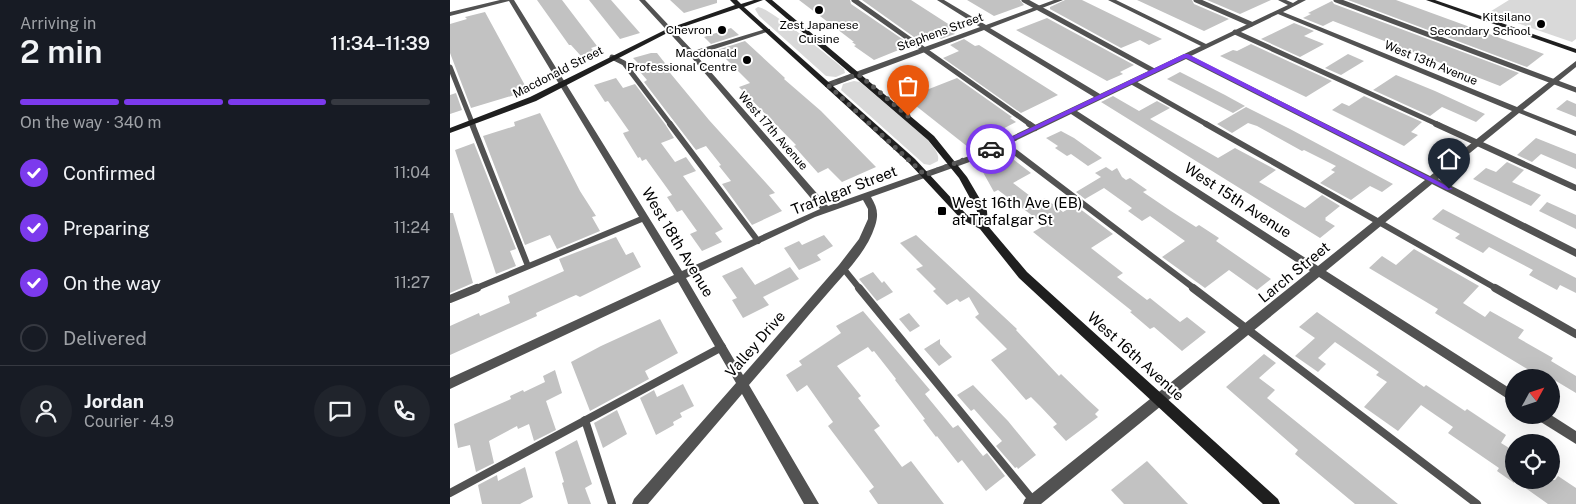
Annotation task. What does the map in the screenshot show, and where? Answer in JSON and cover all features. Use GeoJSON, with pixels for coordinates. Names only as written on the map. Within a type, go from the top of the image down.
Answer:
{"type":"FeatureCollection","features":[{"type":"Feature","properties":{"kind":"main road","name":"West 16th Avenue"},"geometry":{"type":"LineString","coordinates":[[733,0],[925,175],[964,217],[983,227],[1023,276],[1273,504]]}},
{"type":"Feature","properties":{"kind":"main road","name":"Macdonald Street"},"geometry":{"type":"LineString","coordinates":[[450,131],[533,99],[612,57],[669,30],[760,0]]}},
{"type":"Feature","properties":{"kind":"main road","name":"West 16th Avenue"},"geometry":{"type":"LineString","coordinates":[[768,0],[920,126],[954,164],[982,210],[983,227]]}},
{"type":"Feature","properties":{"kind":"main road"},"geometry":{"type":"LineString","coordinates":[[1429,0],[1576,51]]}},
{"type":"Feature","properties":{"kind":"street"},"geometry":{"type":"LineString","coordinates":[[450,14],[509,0]]}},
{"type":"Feature","properties":{"kind":"street","name":"West 18th Avenue"},"geometry":{"type":"LineString","coordinates":[[509,0],[680,277],[812,504]]}},
{"type":"Feature","properties":{"kind":"street","name":"West 17th Avenue"},"geometry":{"type":"LineString","coordinates":[[642,0],[692,54],[826,210]]}},
{"type":"Feature","properties":{"kind":"street"},"geometry":{"type":"LineString","coordinates":[[940,0],[1099,97]]}},
{"type":"Feature","properties":{"kind":"street","name":"Stephens Street"},"geometry":{"type":"LineString","coordinates":[[828,85],[1060,0]]}},
{"type":"Feature","properties":{"kind":"street"},"geometry":{"type":"LineString","coordinates":[[1111,0],[1206,46]]}},
{"type":"Feature","properties":{"kind":"street"},"geometry":{"type":"LineString","coordinates":[[1281,0],[1293,5]]}},
{"type":"Feature","properties":{"kind":"street","name":"Trafalgar Street"},"geometry":{"type":"LineString","coordinates":[[450,384],[826,210],[925,175],[1003,143],[1303,0]]}},
{"type":"Feature","properties":{"kind":"street","name":"West 13th Avenue"},"geometry":{"type":"LineString","coordinates":[[1278,12],[1576,134]]}},
{"type":"Feature","properties":{"kind":"street"},"geometry":{"type":"LineString","coordinates":[[692,54],[768,30]]}},
{"type":"Feature","properties":{"kind":"street"},"geometry":{"type":"LineString","coordinates":[[1186,56],[1576,253]]}},
{"type":"Feature","properties":{"kind":"street","name":"Larch Street"},"geometry":{"type":"LineString","coordinates":[[1034,503],[1476,142],[1576,63]]}},
{"type":"Feature","properties":{"kind":"street","name":"West 15th Avenue"},"geometry":{"type":"LineString","coordinates":[[1071,110],[1505,392]]}},
{"type":"Feature","properties":{"kind":"street","name":"Valley Drive"},"geometry":{"type":"LineString","coordinates":[[639,504],[742,382],[843,268],[861,244],[871,225],[873,210],[866,197]]}},
{"type":"Feature","properties":{"kind":"street"},"geometry":{"type":"LineString","coordinates":[[1554,424],[1576,438]]}},
{"type":"Feature","properties":{"kind":"lane"},"geometry":{"type":"LineString","coordinates":[[854,0],[1035,128]]}},
{"type":"Feature","properties":{"kind":"lane"},"geometry":{"type":"LineString","coordinates":[[1024,0],[1154,71]]}},
{"type":"Feature","properties":{"kind":"lane"},"geometry":{"type":"LineString","coordinates":[[1196,0],[1251,24]]}},
{"type":"Feature","properties":{"kind":"lane"},"geometry":{"type":"LineString","coordinates":[[1336,0],[1576,90]]}},
{"type":"Feature","properties":{"kind":"lane"},"geometry":{"type":"LineString","coordinates":[[1235,32],[1576,188]]}},
{"type":"Feature","properties":{"kind":"lane"},"geometry":{"type":"LineString","coordinates":[[612,57],[624,63],[758,241]]}},
{"type":"Feature","properties":{"kind":"lane"},"geometry":{"type":"LineString","coordinates":[[450,67],[528,266]]}},
{"type":"Feature","properties":{"kind":"lane"},"geometry":{"type":"LineString","coordinates":[[1132,82],[1576,334]]}},
{"type":"Feature","properties":{"kind":"lane"},"geometry":{"type":"LineString","coordinates":[[1003,143],[1477,504]]}},
{"type":"Feature","properties":{"kind":"lane"},"geometry":{"type":"LineString","coordinates":[[450,299],[644,218]]}},
{"type":"Feature","properties":{"kind":"lane"},"geometry":{"type":"LineString","coordinates":[[843,268],[1034,503]]}},
{"type":"Feature","properties":{"kind":"lane"},"geometry":{"type":"LineString","coordinates":[[450,493],[722,347]]}},
{"type":"Feature","properties":{"kind":"lane"},"geometry":{"type":"LineString","coordinates":[[585,420],[612,504]]}},
{"type":"Feature","properties":{"kind":"path"},"geometry":{"type":"LineString","coordinates":[[936,213],[942,210]]}},
{"type":"Feature","properties":{"kind":"shaded area","name":"Kitsilano Secondary School"},"geometry":{"type":"Polygon","coordinates":[[[1509,0],[1576,0],[1576,39],[1572,42],[1488,13],[1509,0]]]}},
{"type":"Feature","properties":{"kind":"shaded area"},"geometry":{"type":"Polygon","coordinates":[[[758,7],[801,34],[844,69],[845,73],[836,77],[826,76],[759,16],[755,9],[758,7]]]}},
{"type":"Feature","properties":{"kind":"shaded area"},"geometry":{"type":"Polygon","coordinates":[[[854,81],[860,82],[927,139],[937,152],[938,161],[930,165],[924,164],[841,90],[843,84],[854,81]]]}},
{"type":"Feature","properties":{"kind":"building"},"geometry":{"type":"Polygon","coordinates":[[[537,0],[562,0],[597,46],[591,48],[595,52],[581,56],[569,45],[537,0]]]}},
{"type":"Feature","properties":{"kind":"building"},"geometry":{"type":"Polygon","coordinates":[[[589,0],[611,0],[640,33],[620,39],[589,0]]]}},
{"type":"Feature","properties":{"kind":"building"},"geometry":{"type":"Polygon","coordinates":[[[670,0],[717,0],[717,3],[684,13],[670,0]]]}},
{"type":"Feature","properties":{"kind":"building"},"geometry":{"type":"Polygon","coordinates":[[[799,0],[850,0],[851,4],[911,45],[874,60],[854,46],[856,45],[852,42],[854,42],[799,0]]]}},
{"type":"Feature","properties":{"kind":"building"},"geometry":{"type":"Polygon","coordinates":[[[862,0],[911,0],[956,29],[951,31],[955,34],[941,39],[937,36],[921,42],[862,0]]]}},
{"type":"Feature","properties":{"kind":"building"},"geometry":{"type":"Polygon","coordinates":[[[967,0],[1020,0],[1024,5],[994,16],[967,0]]]}},
{"type":"Feature","properties":{"kind":"building"},"geometry":{"type":"Polygon","coordinates":[[[1065,0],[1082,0],[1162,39],[1149,45],[1140,40],[1121,48],[1050,9],[1050,7],[1065,0]]]}},
{"type":"Feature","properties":{"kind":"building"},"geometry":{"type":"Polygon","coordinates":[[[1137,0],[1192,0],[1194,4],[1229,19],[1204,31],[1137,0]]]}},
{"type":"Feature","properties":{"kind":"building"},"geometry":{"type":"Polygon","coordinates":[[[1207,0],[1271,0],[1240,14],[1207,0]]]}},
{"type":"Feature","properties":{"kind":"building"},"geometry":{"type":"Polygon","coordinates":[[[1348,0],[1396,0],[1544,54],[1527,67],[1348,0]]]}},
{"type":"Feature","properties":{"kind":"building"},"geometry":{"type":"Polygon","coordinates":[[[1332,1],[1334,4],[1519,73],[1500,86],[1333,21],[1323,26],[1303,18],[1311,14],[1308,13],[1332,1]]]}},
{"type":"Feature","properties":{"kind":"building"},"geometry":{"type":"Polygon","coordinates":[[[485,12],[528,91],[471,108],[450,53],[450,24],[467,19],[465,17],[485,12]]]}},
{"type":"Feature","properties":{"kind":"building"},"geometry":{"type":"Polygon","coordinates":[[[1047,18],[1134,65],[1120,72],[1123,74],[1107,81],[1016,30],[1047,18]]]}},
{"type":"Feature","properties":{"kind":"building"},"geometry":{"type":"Polygon","coordinates":[[[1294,23],[1314,31],[1304,36],[1324,44],[1300,57],[1261,39],[1294,23]]]}},
{"type":"Feature","properties":{"kind":"building"},"geometry":{"type":"Polygon","coordinates":[[[731,28],[739,35],[711,44],[704,37],[731,28]]]}},
{"type":"Feature","properties":{"kind":"building"},"geometry":{"type":"Polygon","coordinates":[[[964,39],[975,46],[979,45],[1058,95],[1021,113],[943,58],[959,51],[950,45],[964,39]]]}},
{"type":"Feature","properties":{"kind":"building"},"geometry":{"type":"Polygon","coordinates":[[[745,41],[784,79],[821,111],[876,167],[842,182],[828,168],[818,173],[794,146],[796,145],[739,87],[750,83],[717,50],[745,41]]]}},
{"type":"Feature","properties":{"kind":"building"},"geometry":{"type":"Polygon","coordinates":[[[1251,44],[1332,81],[1306,97],[1220,56],[1251,44]]]}},
{"type":"Feature","properties":{"kind":"building"},"geometry":{"type":"Polygon","coordinates":[[[657,53],[668,67],[666,68],[709,120],[775,193],[769,195],[782,211],[752,225],[722,184],[731,181],[719,166],[721,165],[706,146],[696,150],[644,82],[647,80],[635,66],[639,64],[633,58],[657,53]]]}},
{"type":"Feature","properties":{"kind":"building"},"geometry":{"type":"Polygon","coordinates":[[[1348,54],[1364,61],[1341,75],[1325,68],[1348,54]]]}},
{"type":"Feature","properties":{"kind":"building"},"geometry":{"type":"Polygon","coordinates":[[[1180,72],[1245,106],[1233,113],[1167,79],[1180,72]]]}},
{"type":"Feature","properties":{"kind":"building"},"geometry":{"type":"Polygon","coordinates":[[[1396,75],[1485,114],[1476,122],[1442,107],[1430,116],[1373,90],[1396,75]]]}},
{"type":"Feature","properties":{"kind":"building"},"geometry":{"type":"Polygon","coordinates":[[[616,78],[623,88],[635,84],[674,138],[661,143],[675,162],[686,157],[696,171],[683,176],[723,229],[715,233],[722,242],[702,251],[690,234],[697,231],[682,210],[677,212],[667,197],[672,195],[646,159],[642,161],[640,157],[638,158],[623,133],[629,131],[608,101],[605,102],[594,85],[616,78]]]}},
{"type":"Feature","properties":{"kind":"building"},"geometry":{"type":"Polygon","coordinates":[[[957,78],[1012,117],[1010,118],[1016,122],[968,147],[906,98],[957,78]]]}},
{"type":"Feature","properties":{"kind":"building"},"geometry":{"type":"Polygon","coordinates":[[[456,93],[462,110],[450,114],[450,95],[456,93]]]}},
{"type":"Feature","properties":{"kind":"building"},"geometry":{"type":"Polygon","coordinates":[[[1113,96],[1139,111],[1157,101],[1170,108],[1150,119],[1218,158],[1235,148],[1276,170],[1259,182],[1305,208],[1322,195],[1340,206],[1325,218],[1325,220],[1335,226],[1320,238],[1101,102],[1113,96]]]}},
{"type":"Feature","properties":{"kind":"building"},"geometry":{"type":"Polygon","coordinates":[[[1364,96],[1422,122],[1411,132],[1418,135],[1404,146],[1332,110],[1342,103],[1349,106],[1364,96]]]}},
{"type":"Feature","properties":{"kind":"building"},"geometry":{"type":"Polygon","coordinates":[[[1567,100],[1576,104],[1576,117],[1556,109],[1567,100]]]}},
{"type":"Feature","properties":{"kind":"building"},"geometry":{"type":"Polygon","coordinates":[[[1246,107],[1393,184],[1382,192],[1370,186],[1351,200],[1320,183],[1335,172],[1331,170],[1336,166],[1304,150],[1302,151],[1257,126],[1248,123],[1232,133],[1217,124],[1246,107]]]}},
{"type":"Feature","properties":{"kind":"building"},"geometry":{"type":"Polygon","coordinates":[[[540,113],[580,191],[596,216],[592,217],[600,231],[557,249],[550,235],[525,245],[483,136],[515,126],[514,122],[540,113]]]}},
{"type":"Feature","properties":{"kind":"building"},"geometry":{"type":"Polygon","coordinates":[[[1061,131],[1102,158],[1088,166],[1071,154],[1067,156],[1055,148],[1058,146],[1046,138],[1061,131]]]}},
{"type":"Feature","properties":{"kind":"building"},"geometry":{"type":"Polygon","coordinates":[[[1536,138],[1576,154],[1576,169],[1541,154],[1532,162],[1517,155],[1536,138]]]}},
{"type":"Feature","properties":{"kind":"building"},"geometry":{"type":"Polygon","coordinates":[[[474,143],[516,249],[510,251],[516,266],[496,274],[455,150],[474,143]]]}},
{"type":"Feature","properties":{"kind":"building"},"geometry":{"type":"Polygon","coordinates":[[[1005,153],[1031,173],[1013,183],[1038,202],[1045,198],[1063,212],[1075,205],[1113,234],[1091,248],[1123,273],[1117,277],[1147,300],[1150,298],[1180,322],[1187,317],[1206,332],[1182,351],[1154,327],[1150,329],[1130,312],[1132,311],[1033,232],[1045,225],[998,190],[994,192],[979,165],[1005,153]]]}},
{"type":"Feature","properties":{"kind":"building"},"geometry":{"type":"Polygon","coordinates":[[[1507,162],[1524,170],[1512,182],[1541,195],[1531,206],[1473,179],[1486,168],[1496,172],[1507,162]]]}},
{"type":"Feature","properties":{"kind":"building"},"geometry":{"type":"Polygon","coordinates":[[[1106,167],[1112,171],[1117,168],[1126,180],[1130,178],[1147,190],[1143,192],[1171,211],[1196,227],[1199,225],[1219,238],[1216,241],[1271,279],[1257,290],[1229,270],[1205,288],[1162,257],[1185,241],[1150,216],[1142,221],[1128,211],[1132,208],[1104,188],[1085,199],[1076,192],[1101,177],[1095,173],[1106,167]]]}},
{"type":"Feature","properties":{"kind":"building"},"geometry":{"type":"Polygon","coordinates":[[[1547,202],[1576,215],[1576,229],[1539,211],[1547,202]]]}},
{"type":"Feature","properties":{"kind":"building"},"geometry":{"type":"Polygon","coordinates":[[[1443,209],[1576,278],[1576,293],[1560,285],[1557,290],[1529,275],[1533,270],[1489,247],[1483,253],[1455,238],[1460,234],[1432,219],[1443,209]]]}},
{"type":"Feature","properties":{"kind":"building"},"geometry":{"type":"Polygon","coordinates":[[[450,213],[453,213],[473,283],[450,293],[450,213]]]}},
{"type":"Feature","properties":{"kind":"building"},"geometry":{"type":"Polygon","coordinates":[[[824,235],[833,246],[817,255],[821,260],[799,270],[784,248],[799,241],[802,245],[824,235]]]}},
{"type":"Feature","properties":{"kind":"building"},"geometry":{"type":"Polygon","coordinates":[[[916,235],[1017,329],[1059,376],[1061,374],[1099,410],[1095,414],[1098,417],[1066,441],[1053,427],[1057,424],[1031,397],[1026,400],[991,360],[1007,349],[975,317],[979,314],[969,297],[960,302],[957,299],[947,305],[933,291],[936,289],[916,269],[923,266],[900,243],[916,235]]]}},
{"type":"Feature","properties":{"kind":"building"},"geometry":{"type":"Polygon","coordinates":[[[616,237],[626,255],[633,252],[641,267],[580,297],[576,295],[536,313],[537,316],[450,355],[450,326],[479,313],[480,316],[510,303],[508,296],[564,271],[559,259],[616,237]]]}},
{"type":"Feature","properties":{"kind":"building"},"geometry":{"type":"Polygon","coordinates":[[[1414,249],[1479,286],[1463,303],[1485,317],[1490,311],[1524,330],[1518,338],[1553,358],[1551,361],[1576,376],[1576,393],[1560,384],[1560,369],[1527,369],[1435,313],[1438,309],[1369,268],[1382,256],[1396,265],[1414,249]]]}},
{"type":"Feature","properties":{"kind":"building"},"geometry":{"type":"Polygon","coordinates":[[[742,267],[755,285],[790,267],[799,279],[763,297],[769,305],[743,318],[732,300],[737,298],[722,276],[742,267]]]}},
{"type":"Feature","properties":{"kind":"building"},"geometry":{"type":"Polygon","coordinates":[[[873,272],[893,292],[877,301],[859,279],[873,272]]]}},
{"type":"Feature","properties":{"kind":"building"},"geometry":{"type":"Polygon","coordinates":[[[863,311],[930,390],[925,394],[953,428],[958,425],[983,456],[987,453],[1005,476],[986,491],[962,460],[958,463],[936,437],[896,379],[874,351],[872,352],[868,347],[837,366],[861,396],[858,398],[880,426],[874,430],[902,467],[911,461],[944,504],[878,504],[869,491],[874,487],[828,426],[833,422],[807,385],[797,392],[786,375],[802,365],[799,361],[841,333],[836,326],[863,311]]]}},
{"type":"Feature","properties":{"kind":"building"},"geometry":{"type":"Polygon","coordinates":[[[1317,312],[1424,387],[1426,385],[1505,434],[1501,443],[1505,445],[1505,477],[1497,471],[1499,468],[1448,433],[1453,427],[1421,405],[1398,431],[1364,407],[1387,382],[1376,375],[1379,372],[1335,342],[1318,358],[1326,364],[1318,372],[1295,356],[1315,338],[1299,327],[1317,312]]]}},
{"type":"Feature","properties":{"kind":"building"},"geometry":{"type":"Polygon","coordinates":[[[909,313],[920,326],[910,332],[899,319],[909,313]]]}},
{"type":"Feature","properties":{"kind":"building"},"geometry":{"type":"Polygon","coordinates":[[[660,319],[678,353],[645,371],[649,379],[590,411],[571,362],[660,319]]]}},
{"type":"Feature","properties":{"kind":"building"},"geometry":{"type":"Polygon","coordinates":[[[940,339],[940,344],[952,357],[939,366],[924,349],[940,339]]]}},
{"type":"Feature","properties":{"kind":"building"},"geometry":{"type":"Polygon","coordinates":[[[1264,354],[1276,363],[1259,378],[1275,390],[1267,398],[1398,504],[1355,504],[1295,454],[1298,450],[1226,387],[1264,354]]]}},
{"type":"Feature","properties":{"kind":"building"},"geometry":{"type":"Polygon","coordinates":[[[555,370],[562,393],[546,401],[556,430],[534,441],[529,424],[518,429],[517,426],[489,441],[494,463],[476,472],[470,445],[458,448],[454,424],[511,399],[510,396],[523,390],[524,392],[545,382],[543,376],[555,370]]]}},
{"type":"Feature","properties":{"kind":"building"},"geometry":{"type":"Polygon","coordinates":[[[683,384],[694,406],[680,413],[682,417],[673,422],[674,425],[656,435],[640,398],[654,390],[657,397],[683,384]]]}},
{"type":"Feature","properties":{"kind":"building"},"geometry":{"type":"Polygon","coordinates":[[[973,385],[1008,421],[1036,455],[1018,469],[996,446],[1002,441],[974,409],[971,411],[957,395],[973,385]]]}},
{"type":"Feature","properties":{"kind":"building"},"geometry":{"type":"Polygon","coordinates":[[[617,410],[627,434],[603,448],[594,423],[617,410]]]}},
{"type":"Feature","properties":{"kind":"building"},"geometry":{"type":"Polygon","coordinates":[[[577,440],[592,484],[585,488],[591,504],[568,504],[555,452],[577,440]]]}},
{"type":"Feature","properties":{"kind":"building"},"geometry":{"type":"Polygon","coordinates":[[[1147,461],[1188,504],[1124,504],[1111,490],[1147,461]]]}},
{"type":"Feature","properties":{"kind":"building"},"geometry":{"type":"Polygon","coordinates":[[[525,467],[533,497],[520,504],[482,504],[478,485],[497,475],[498,481],[525,467]]]}},
{"type":"Feature","properties":{"kind":"building"},"geometry":{"type":"Polygon","coordinates":[[[1560,477],[1576,488],[1576,504],[1548,504],[1527,489],[1560,489],[1560,477]]]}},
{"type":"Feature","properties":{"kind":"way so far"},"geometry":{"type":"LineString","coordinates":[[908,116],[858,74],[828,85],[925,175],[975,157],[991,149]]}},
{"type":"Feature","properties":{"kind":"place","name":"Zest Japanese Cuisine"},"geometry":{"type":"Point","coordinates":[819,10]}},
{"type":"Feature","properties":{"kind":"place","name":"Kitsilano Secondary School"},"geometry":{"type":"Point","coordinates":[1541,24]}},
{"type":"Feature","properties":{"kind":"place","name":"Chevron"},"geometry":{"type":"Point","coordinates":[722,30]}},
{"type":"Feature","properties":{"kind":"place","name":"Macdonald Professional Centre"},"geometry":{"type":"Point","coordinates":[747,60]}},
{"type":"Feature","properties":{"kind":"place","name":"West 16th Ave (EB) at Trafalgar St"},"geometry":{"type":"Point","coordinates":[942,211]}},
{"type":"Feature","properties":{"kind":"route"},"geometry":{"type":"LineString","coordinates":[[991,149],[1186,56],[1449,189]]}}]}
